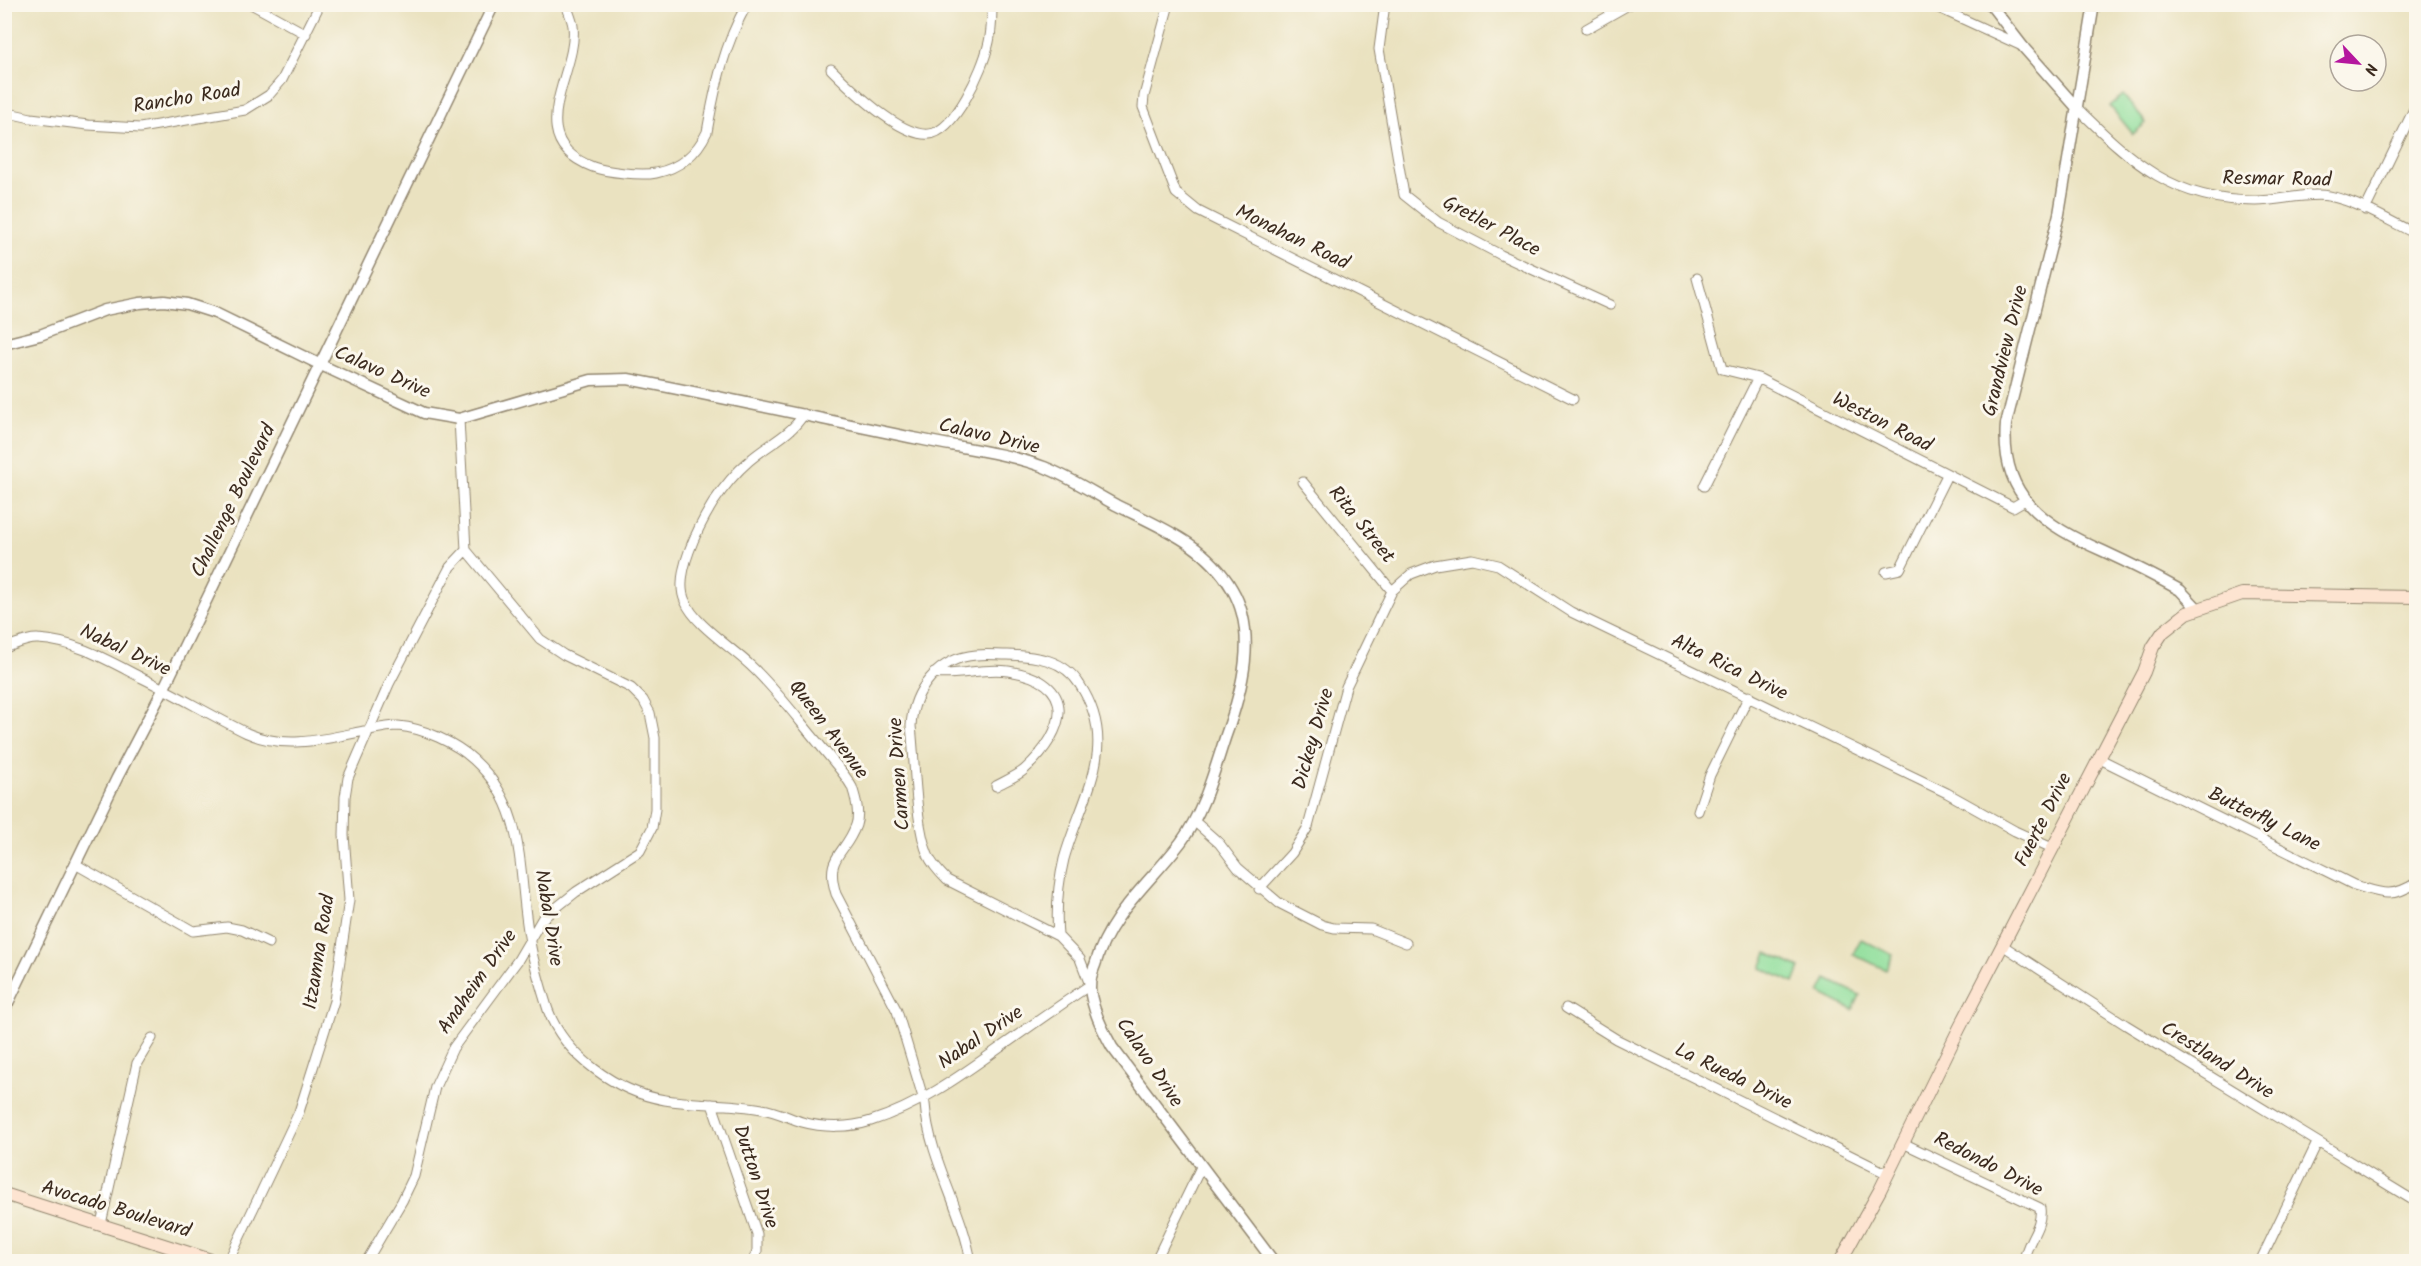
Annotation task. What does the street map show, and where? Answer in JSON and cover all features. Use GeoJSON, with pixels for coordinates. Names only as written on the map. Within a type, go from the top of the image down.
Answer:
{"type":"FeatureCollection","features":[{"type":"Feature","properties":{"kind":"main road","name":"Fuerte Drive"},"geometry":{"type":"LineString","coordinates":[[1840,1262],[1888,1174],[2002,945],[2144,672],[2153,647],[2163,632],[2197,608],[2242,594],[2416,597]]}},
{"type":"Feature","properties":{"kind":"main road","name":"Avocado Boulevard"},"geometry":{"type":"LineString","coordinates":[[4,1194],[217,1262]]}},
{"type":"Feature","properties":{"kind":"street"},"geometry":{"type":"LineString","coordinates":[[251,4],[306,34]]}},
{"type":"Feature","properties":{"kind":"street","name":"Rancho Road"},"geometry":{"type":"LineString","coordinates":[[4,112],[88,125],[140,128],[235,113],[254,106],[276,88],[320,4]]}},
{"type":"Feature","properties":{"kind":"street","name":"Challenge Boulevard"},"geometry":{"type":"LineString","coordinates":[[4,1011],[77,865],[117,778],[164,688],[494,4]]}},
{"type":"Feature","properties":{"kind":"street"},"geometry":{"type":"LineString","coordinates":[[566,4],[573,27],[558,94],[555,122],[558,135],[573,155],[595,168],[651,174],[667,170],[682,162],[703,141],[708,132],[719,69],[747,4]]}},
{"type":"Feature","properties":{"kind":"street"},"geometry":{"type":"LineString","coordinates":[[831,69],[860,98],[894,121],[918,134],[930,135],[940,131],[952,118],[978,74],[989,43],[992,4]]}},
{"type":"Feature","properties":{"kind":"street","name":"Monahan Road"},"geometry":{"type":"LineString","coordinates":[[1169,4],[1144,96],[1143,108],[1176,193],[1198,211],[1572,399]]}},
{"type":"Feature","properties":{"kind":"street","name":"Gretler Place"},"geometry":{"type":"LineString","coordinates":[[1385,4],[1379,49],[1404,195],[1438,222],[1501,255],[1610,305]]}},
{"type":"Feature","properties":{"kind":"street"},"geometry":{"type":"LineString","coordinates":[[1586,29],[1630,4]]}},
{"type":"Feature","properties":{"kind":"street"},"geometry":{"type":"LineString","coordinates":[[1930,4],[2024,48]]}},
{"type":"Feature","properties":{"kind":"street","name":"Resmar Road"},"geometry":{"type":"LineString","coordinates":[[1990,4],[2024,48],[2077,108],[2118,148],[2160,179],[2191,193],[2239,201],[2271,201],[2327,196],[2349,202],[2416,234]]}},
{"type":"Feature","properties":{"kind":"street","name":"Grandview Drive"},"geometry":{"type":"LineString","coordinates":[[2094,4],[2059,214],[2006,424],[2007,459],[2013,480],[2025,500],[2050,524],[2173,586],[2197,608]]}},
{"type":"Feature","properties":{"kind":"street"},"geometry":{"type":"LineString","coordinates":[[2365,210],[2416,105]]}},
{"type":"Feature","properties":{"kind":"street","name":"Weston Road"},"geometry":{"type":"LineString","coordinates":[[1697,278],[1722,369],[1758,378],[2013,507],[2025,500]]}},
{"type":"Feature","properties":{"kind":"street","name":"Calavo Drive"},"geometry":{"type":"LineString","coordinates":[[4,344],[40,334],[105,310],[164,301],[187,304],[215,313],[424,413],[459,419],[591,380],[628,379],[924,440],[996,452],[1043,467],[1188,542],[1221,572],[1233,591],[1245,632],[1245,653],[1240,686],[1231,722],[1194,821],[1180,843],[1140,887],[1110,928],[1100,950],[1090,985],[1102,1029],[1112,1047],[1274,1262]]}},
{"type":"Feature","properties":{"kind":"street"},"geometry":{"type":"LineString","coordinates":[[1704,486],[1758,378]]}},
{"type":"Feature","properties":{"kind":"street","name":"Queen Avenue"},"geometry":{"type":"LineString","coordinates":[[804,414],[795,427],[749,461],[721,491],[711,506],[686,562],[683,578],[684,600],[697,620],[724,641],[768,682],[849,780],[857,810],[856,825],[833,863],[831,878],[836,894],[897,1011],[923,1098],[938,1163],[968,1242],[971,1262]]}},
{"type":"Feature","properties":{"kind":"street"},"geometry":{"type":"LineString","coordinates":[[459,419],[466,550]]}},
{"type":"Feature","properties":{"kind":"street"},"geometry":{"type":"LineString","coordinates":[[1886,572],[1900,569],[1947,475]]}},
{"type":"Feature","properties":{"kind":"street","name":"Rita Street"},"geometry":{"type":"LineString","coordinates":[[1303,482],[1392,591]]}},
{"type":"Feature","properties":{"kind":"street","name":"Itzamna Road"},"geometry":{"type":"LineString","coordinates":[[228,1262],[299,1112],[334,1001],[349,900],[344,835],[348,778],[389,684],[450,567],[466,550]]}},
{"type":"Feature","properties":{"kind":"street","name":"Anaheim Drive"},"geometry":{"type":"LineString","coordinates":[[366,1262],[414,1176],[435,1087],[453,1048],[530,943],[537,926],[560,904],[634,857],[646,844],[652,828],[655,809],[653,725],[647,708],[631,688],[564,656],[540,639],[466,550]]}},
{"type":"Feature","properties":{"kind":"street","name":"Alta Rica Drive"},"geometry":{"type":"LineString","coordinates":[[1392,591],[1411,574],[1458,560],[1489,562],[1505,568],[1571,612],[1947,793],[2015,831],[2052,848]]}},
{"type":"Feature","properties":{"kind":"street","name":"Dickey Drive"},"geometry":{"type":"LineString","coordinates":[[1259,888],[1292,853],[1308,827],[1346,687],[1392,591]]}},
{"type":"Feature","properties":{"kind":"street","name":"Nabal Drive"},"geometry":{"type":"LineString","coordinates":[[4,648],[31,639],[67,643],[118,664],[250,734],[275,741],[312,742],[395,726],[413,729],[439,739],[471,757],[494,783],[518,836],[530,943],[554,1024],[569,1048],[609,1078],[662,1099],[767,1110],[824,1126],[863,1124],[893,1113],[962,1075],[1090,985]]}},
{"type":"Feature","properties":{"kind":"street","name":"Carmen Drive"},"geometry":{"type":"LineString","coordinates":[[1058,936],[1056,914],[1060,877],[1065,856],[1094,778],[1099,751],[1098,721],[1082,687],[1076,679],[1057,664],[1035,656],[974,655],[951,662],[934,673],[926,682],[917,697],[912,713],[911,726],[921,836],[928,855],[947,880],[1058,936],[1080,959],[1090,985]]}},
{"type":"Feature","properties":{"kind":"street"},"geometry":{"type":"LineString","coordinates":[[934,673],[1006,670],[1040,680],[1054,694],[1059,713],[1054,733],[1023,770],[996,786]]}},
{"type":"Feature","properties":{"kind":"street"},"geometry":{"type":"LineString","coordinates":[[1698,811],[1710,775],[1749,696]]}},
{"type":"Feature","properties":{"kind":"street","name":"Butterfly Lane"},"geometry":{"type":"LineString","coordinates":[[2098,758],[2354,885],[2385,894],[2400,893],[2416,883]]}},
{"type":"Feature","properties":{"kind":"street"},"geometry":{"type":"LineString","coordinates":[[1194,821],[1219,843],[1238,868],[1259,888],[1280,903],[1322,925],[1334,928],[1371,929],[1406,943]]}},
{"type":"Feature","properties":{"kind":"street"},"geometry":{"type":"LineString","coordinates":[[77,865],[193,931],[227,927],[242,930],[269,943]]}},
{"type":"Feature","properties":{"kind":"street","name":"Crestland Drive"},"geometry":{"type":"LineString","coordinates":[[2002,945],[2126,1025],[2416,1202]]}},
{"type":"Feature","properties":{"kind":"street","name":"La Rueda Drive"},"geometry":{"type":"LineString","coordinates":[[1566,1008],[1616,1040],[1888,1174]]}},
{"type":"Feature","properties":{"kind":"street"},"geometry":{"type":"LineString","coordinates":[[101,1224],[137,1063],[152,1038]]}},
{"type":"Feature","properties":{"kind":"street","name":"Dutton Drive"},"geometry":{"type":"LineString","coordinates":[[712,1104],[757,1234],[757,1251],[753,1262]]}},
{"type":"Feature","properties":{"kind":"street","name":"Redondo Drive"},"geometry":{"type":"LineString","coordinates":[[1903,1143],[2040,1208],[2042,1217],[2024,1254],[2024,1262]]}},
{"type":"Feature","properties":{"kind":"street"},"geometry":{"type":"LineString","coordinates":[[2260,1262],[2317,1143]]}},
{"type":"Feature","properties":{"kind":"street"},"geometry":{"type":"LineString","coordinates":[[1155,1262],[1201,1167]]}},
{"type":"Feature","properties":{"kind":"green space"},"geometry":{"type":"Polygon","coordinates":[[[2123,95],[2146,123],[2133,134],[2110,106],[2123,95]]]}},
{"type":"Feature","properties":{"kind":"green space"},"geometry":{"type":"Polygon","coordinates":[[[1861,939],[1893,955],[1886,970],[1853,954],[1861,939]]]}},
{"type":"Feature","properties":{"kind":"green space"},"geometry":{"type":"Polygon","coordinates":[[[1767,953],[1800,968],[1794,983],[1761,968],[1767,953]]]}},
{"type":"Feature","properties":{"kind":"green space"},"geometry":{"type":"Polygon","coordinates":[[[1827,979],[1860,995],[1853,1010],[1820,993],[1827,979]]]}}]}
